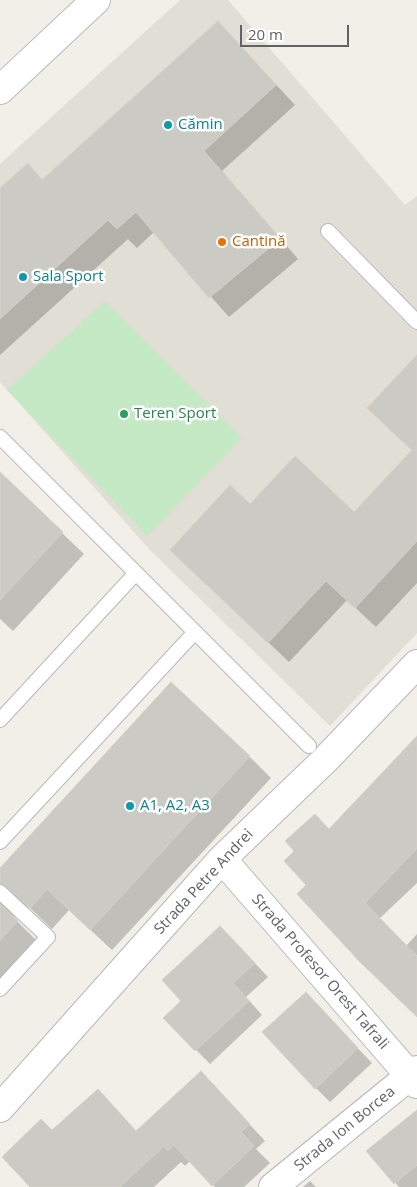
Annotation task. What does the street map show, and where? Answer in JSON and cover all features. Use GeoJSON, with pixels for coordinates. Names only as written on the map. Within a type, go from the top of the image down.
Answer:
{"type":"FeatureCollection","features":[{"type":"Feature","properties":{"kind":"street"},"geometry":{"type":"LineString","coordinates":[[0,90],[96,0]]}},
{"type":"Feature","properties":{"kind":"street","name":"Strada Petre Andrei"},"geometry":{"type":"LineString","coordinates":[[0,1108],[222,859],[325,760],[417,664]]}},
{"type":"Feature","properties":{"kind":"street","name":"Strada Profesor Orest Tafrali"},"geometry":{"type":"LineString","coordinates":[[222,859],[415,1077]]}},
{"type":"Feature","properties":{"kind":"street","name":"Strada Ion Borcea"},"geometry":{"type":"LineString","coordinates":[[273,1187],[415,1077]]}},
{"type":"Feature","properties":{"kind":"lane"},"geometry":{"type":"LineString","coordinates":[[328,231],[417,322]]}},
{"type":"Feature","properties":{"kind":"lane"},"geometry":{"type":"LineString","coordinates":[[0,437],[309,746]]}},
{"type":"Feature","properties":{"kind":"lane"},"geometry":{"type":"LineString","coordinates":[[0,720],[136,573]]}},
{"type":"Feature","properties":{"kind":"lane"},"geometry":{"type":"LineString","coordinates":[[0,842],[195,632]]}},
{"type":"Feature","properties":{"kind":"lane"},"geometry":{"type":"LineString","coordinates":[[0,892],[48,937],[0,990]]}},
{"type":"Feature","properties":{"kind":"shaded area"},"geometry":{"type":"Polygon","coordinates":[[[180,0],[228,0],[405,205],[417,196],[417,633],[330,726],[150,550],[0,382],[0,164],[180,0]]]}},
{"type":"Feature","properties":{"kind":"green space","name":"Teren Sport"},"geometry":{"type":"Polygon","coordinates":[[[105,301],[242,438],[147,536],[7,390],[105,301]]]}},
{"type":"Feature","properties":{"kind":"building"},"geometry":{"type":"Polygon","coordinates":[[[218,21],[276,85],[204,151],[280,239],[209,298],[136,212],[117,229],[108,220],[0,319],[0,188],[28,163],[42,180],[218,21]]]}},
{"type":"Feature","properties":{"kind":"building"},"geometry":{"type":"Polygon","coordinates":[[[417,355],[417,541],[355,608],[326,581],[268,643],[170,550],[230,485],[250,504],[295,456],[354,512],[412,450],[367,408],[417,355]]]}},
{"type":"Feature","properties":{"kind":"building"},"geometry":{"type":"Polygon","coordinates":[[[0,472],[63,532],[0,600],[0,472]]]}},
{"type":"Feature","properties":{"kind":"building","name":"A1, A2, A3"},"geometry":{"type":"Polygon","coordinates":[[[171,682],[250,756],[90,930],[47,889],[30,908],[6,886],[0,883],[0,868],[171,682]]]}},
{"type":"Feature","properties":{"kind":"building"},"geometry":{"type":"Polygon","coordinates":[[[417,736],[417,848],[365,903],[417,956],[417,1017],[359,961],[297,894],[306,885],[284,861],[294,851],[285,841],[315,814],[329,829],[417,736]]]}},
{"type":"Feature","properties":{"kind":"building"},"geometry":{"type":"Polygon","coordinates":[[[0,904],[18,921],[0,940],[0,904]]]}},
{"type":"Feature","properties":{"kind":"building"},"geometry":{"type":"Polygon","coordinates":[[[220,926],[255,963],[233,983],[249,1001],[195,1051],[163,1018],[181,1001],[162,980],[220,926]]]}},
{"type":"Feature","properties":{"kind":"building"},"geometry":{"type":"Polygon","coordinates":[[[306,992],[358,1048],[315,1089],[262,1032],[306,992]]]}},
{"type":"Feature","properties":{"kind":"building"},"geometry":{"type":"Polygon","coordinates":[[[201,1071],[250,1124],[241,1132],[254,1146],[212,1186],[174,1145],[168,1151],[164,1146],[120,1187],[30,1187],[2,1157],[41,1119],[52,1130],[98,1089],[136,1131],[201,1071]]]}},
{"type":"Feature","properties":{"kind":"building"},"geometry":{"type":"Polygon","coordinates":[[[417,1110],[417,1165],[394,1184],[366,1151],[417,1110]]]}},
{"type":"Feature","properties":{"kind":"place","name":"Cămin"},"geometry":{"type":"Point","coordinates":[168,125]}},
{"type":"Feature","properties":{"kind":"place","name":"Cantină"},"geometry":{"type":"Point","coordinates":[222,242]}},
{"type":"Feature","properties":{"kind":"place","name":"Sala Sport"},"geometry":{"type":"Point","coordinates":[23,277]}},
{"type":"Feature","properties":{"kind":"place","name":"Teren Sport"},"geometry":{"type":"Point","coordinates":[124,414]}},
{"type":"Feature","properties":{"kind":"place","name":"A1, A2, A3"},"geometry":{"type":"Point","coordinates":[130,806]}}]}
